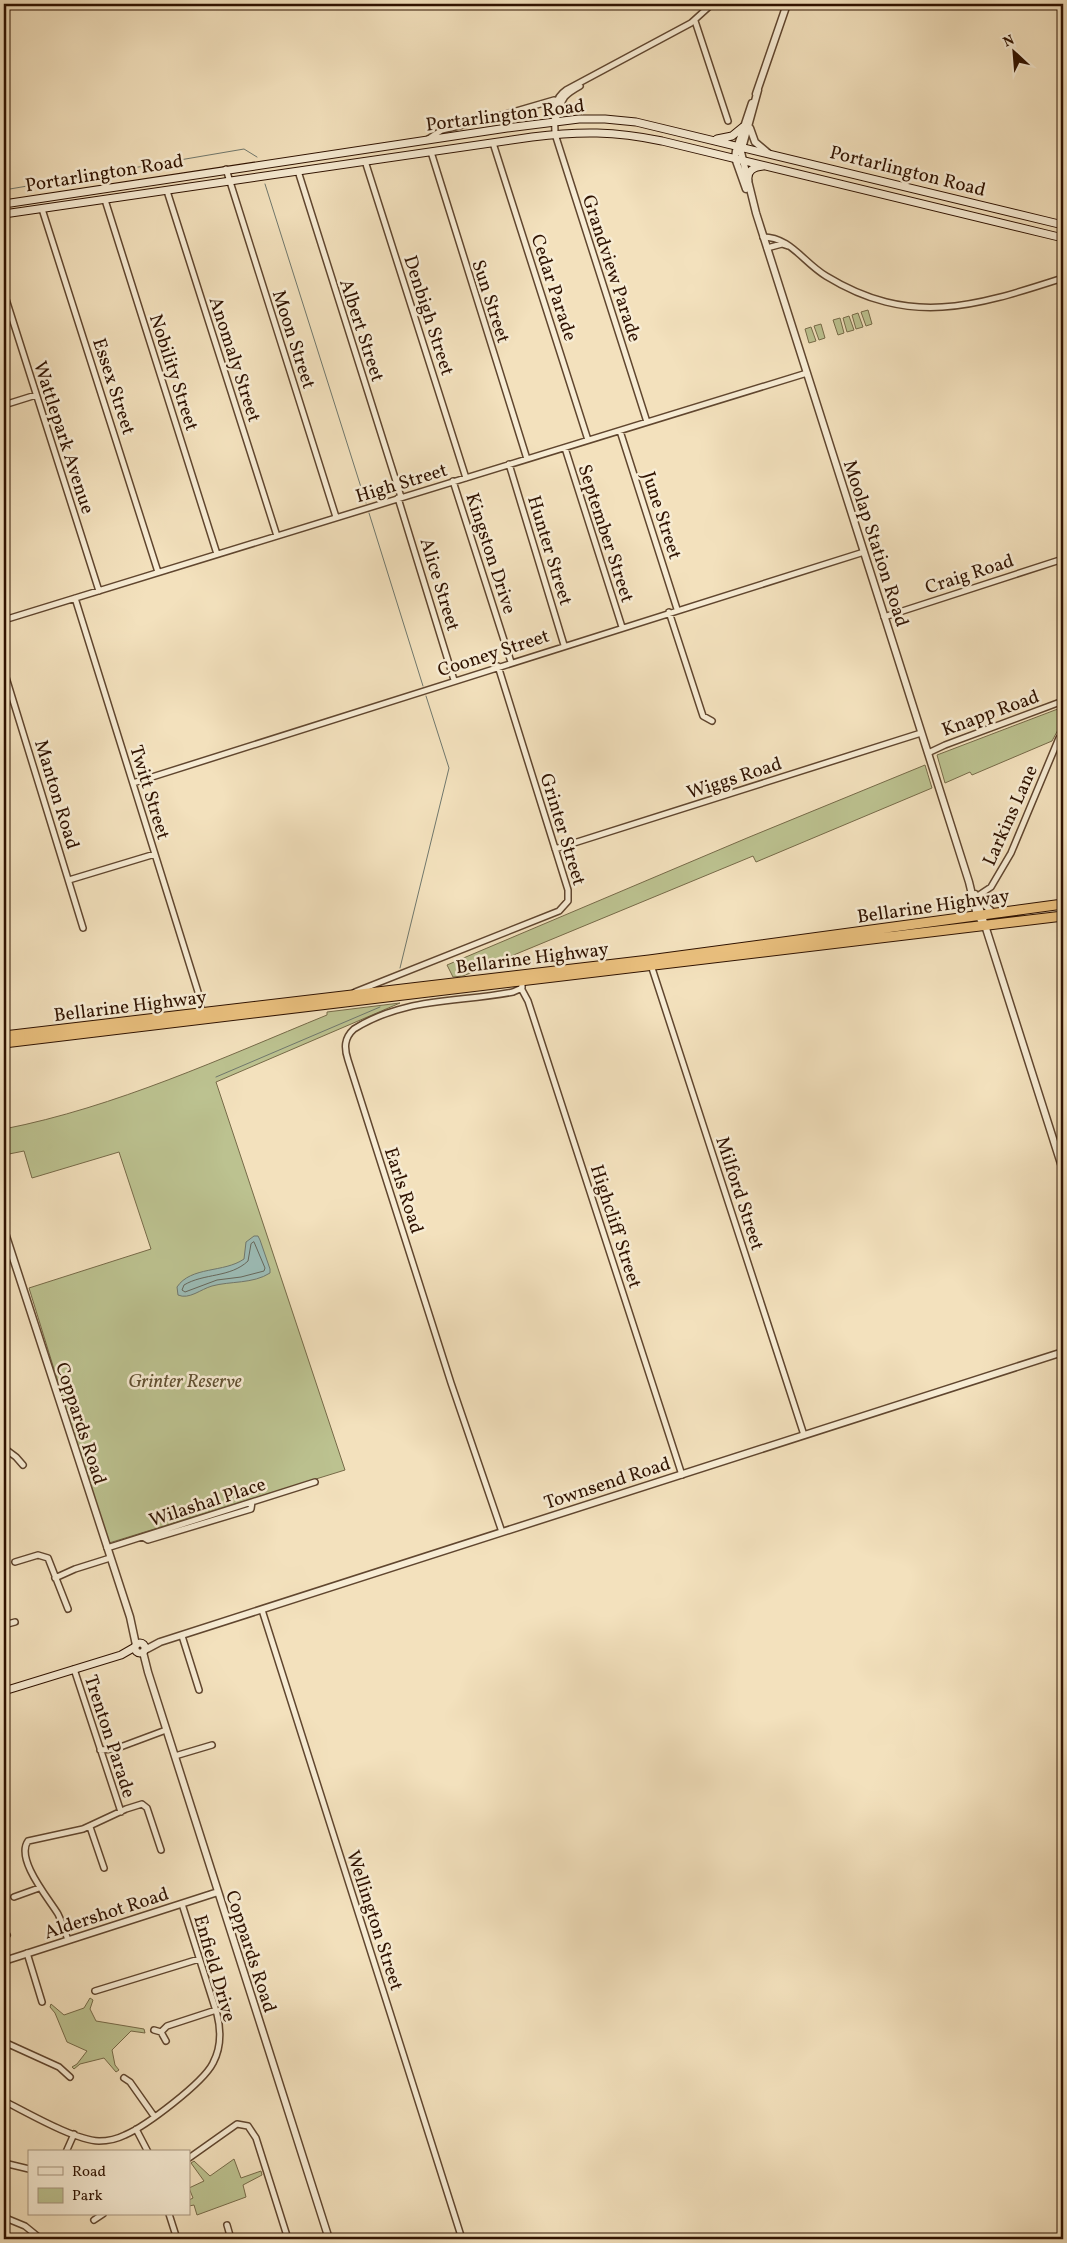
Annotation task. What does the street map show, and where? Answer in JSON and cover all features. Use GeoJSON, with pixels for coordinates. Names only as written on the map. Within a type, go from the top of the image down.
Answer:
{"type":"FeatureCollection","features":[{"type":"Feature","properties":{"kind":"highway","name":"Bellarine Highway"},"geometry":{"type":"LineString","coordinates":[[4,1036],[205,1014],[368,1000],[522,981],[1063,904]]}},
{"type":"Feature","properties":{"kind":"highway","name":"Bellarine Highway"},"geometry":{"type":"LineString","coordinates":[[650,963],[1063,916]]}},
{"type":"Feature","properties":{"kind":"highway","name":"Bellarine Highway"},"geometry":{"type":"LineString","coordinates":[[4,1043],[380,991],[522,981]]}},
{"type":"Feature","properties":{"kind":"highway"},"geometry":{"type":"LineString","coordinates":[[368,1000],[380,991]]}},
{"type":"Feature","properties":{"kind":"main road","name":"Portarlington Road"},"geometry":{"type":"LineString","coordinates":[[4,204],[555,121],[588,119],[620,121],[709,139],[1063,225]]}},
{"type":"Feature","properties":{"kind":"main road"},"geometry":{"type":"LineString","coordinates":[[709,139],[725,138],[746,126]]}},
{"type":"Feature","properties":{"kind":"main road","name":"Portarlington Road"},"geometry":{"type":"LineString","coordinates":[[4,214],[555,134],[599,132],[634,135],[1063,238]]}},
{"type":"Feature","properties":{"kind":"main road"},"geometry":{"type":"LineString","coordinates":[[748,180],[748,174],[752,170],[766,166]]}},
{"type":"Feature","properties":{"kind":"main road","name":"Townsend Road"},"geometry":{"type":"LineString","coordinates":[[4,1691],[140,1649]]}},
{"type":"Feature","properties":{"kind":"street"},"geometry":{"type":"LineString","coordinates":[[428,140],[442,130],[559,100],[604,71],[696,21],[712,4]]}},
{"type":"Feature","properties":{"kind":"street"},"geometry":{"type":"LineString","coordinates":[[738,159],[746,126],[787,4]]}},
{"type":"Feature","properties":{"kind":"street"},"geometry":{"type":"LineString","coordinates":[[696,21],[728,121]]}},
{"type":"Feature","properties":{"kind":"street","name":"Grandview Parade"},"geometry":{"type":"LineString","coordinates":[[559,100],[555,121],[555,134],[647,422]]}},
{"type":"Feature","properties":{"kind":"street"},"geometry":{"type":"LineString","coordinates":[[746,126],[755,142],[768,153]]}},
{"type":"Feature","properties":{"kind":"street","name":"Cedar Parade"},"geometry":{"type":"LineString","coordinates":[[493,143],[588,440]]}},
{"type":"Feature","properties":{"kind":"street","name":"Sun Street"},"geometry":{"type":"LineString","coordinates":[[430,152],[527,459]]}},
{"type":"Feature","properties":{"kind":"street","name":"Moolap Station Road"},"geometry":{"type":"LineString","coordinates":[[738,159],[748,180],[756,213]]}},
{"type":"Feature","properties":{"kind":"street","name":"Moolap Station Road"},"geometry":{"type":"LineString","coordinates":[[738,159],[1063,1170]]}},
{"type":"Feature","properties":{"kind":"street","name":"Denbigh Street"},"geometry":{"type":"LineString","coordinates":[[365,161],[466,478]]}},
{"type":"Feature","properties":{"kind":"street","name":"Moon Street"},"geometry":{"type":"LineString","coordinates":[[226,170],[336,518]]}},
{"type":"Feature","properties":{"kind":"street","name":"Albert Street"},"geometry":{"type":"LineString","coordinates":[[298,171],[400,498]]}},
{"type":"Feature","properties":{"kind":"street","name":"Anomaly Street"},"geometry":{"type":"LineString","coordinates":[[166,191],[276,536]]}},
{"type":"Feature","properties":{"kind":"street","name":"Nobility Street"},"geometry":{"type":"LineString","coordinates":[[105,200],[217,554]]}},
{"type":"Feature","properties":{"kind":"street","name":"Essex Street"},"geometry":{"type":"LineString","coordinates":[[42,209],[158,572]]}},
{"type":"Feature","properties":{"kind":"street"},"geometry":{"type":"LineString","coordinates":[[764,237],[782,239],[819,271],[849,288],[879,300],[908,306],[949,308],[975,304],[1063,278]]}},
{"type":"Feature","properties":{"kind":"street"},"geometry":{"type":"LineString","coordinates":[[767,248],[782,244],[791,247]]}},
{"type":"Feature","properties":{"kind":"street","name":"Wattlepark Avenue"},"geometry":{"type":"LineString","coordinates":[[4,293],[99,591]]}},
{"type":"Feature","properties":{"kind":"street","name":"High Street"},"geometry":{"type":"LineString","coordinates":[[4,620],[807,373]]}},
{"type":"Feature","properties":{"kind":"street"},"geometry":{"type":"LineString","coordinates":[[4,405],[36,395]]}},
{"type":"Feature","properties":{"kind":"street","name":"June Street"},"geometry":{"type":"LineString","coordinates":[[620,431],[678,609]]}},
{"type":"Feature","properties":{"kind":"street","name":"September Street"},"geometry":{"type":"LineString","coordinates":[[565,448],[622,627]]}},
{"type":"Feature","properties":{"kind":"street","name":"Hunter Street"},"geometry":{"type":"LineString","coordinates":[[509,464],[564,645]]}},
{"type":"Feature","properties":{"kind":"street","name":"Kingston Drive"},"geometry":{"type":"LineString","coordinates":[[454,481],[511,662]]}},
{"type":"Feature","properties":{"kind":"street","name":"Alice Street"},"geometry":{"type":"LineString","coordinates":[[400,498],[454,680]]}},
{"type":"Feature","properties":{"kind":"street","name":"Cooney Street"},"geometry":{"type":"LineString","coordinates":[[133,783],[564,645],[864,552]]}},
{"type":"Feature","properties":{"kind":"street","name":"Craig Road"},"geometry":{"type":"LineString","coordinates":[[884,617],[1063,559]]}},
{"type":"Feature","properties":{"kind":"street","name":"Twitt Street"},"geometry":{"type":"LineString","coordinates":[[75,598],[205,1014]]}},
{"type":"Feature","properties":{"kind":"street"},"geometry":{"type":"LineString","coordinates":[[669,612],[703,716],[712,721]]}},
{"type":"Feature","properties":{"kind":"street","name":"Grinter Street"},"geometry":{"type":"LineString","coordinates":[[347,995],[564,908],[568,901],[569,894],[556,849],[498,666]]}},
{"type":"Feature","properties":{"kind":"street","name":"Manton Road"},"geometry":{"type":"LineString","coordinates":[[4,671],[83,928]]}},
{"type":"Feature","properties":{"kind":"street","name":"Knapp Road"},"geometry":{"type":"LineString","coordinates":[[928,753],[945,744],[1063,701]]}},
{"type":"Feature","properties":{"kind":"street","name":"Wiggs Road"},"geometry":{"type":"LineString","coordinates":[[556,849],[922,733]]}},
{"type":"Feature","properties":{"kind":"street","name":"Larkins Lane"},"geometry":{"type":"LineString","coordinates":[[975,897],[992,887],[1011,853],[1059,738]]}},
{"type":"Feature","properties":{"kind":"street"},"geometry":{"type":"LineString","coordinates":[[69,880],[155,854]]}},
{"type":"Feature","properties":{"kind":"street"},"geometry":{"type":"LineString","coordinates":[[955,919],[969,911],[975,897],[994,914]]}},
{"type":"Feature","properties":{"kind":"street","name":"Milford Street"},"geometry":{"type":"LineString","coordinates":[[650,963],[804,1435]]}},
{"type":"Feature","properties":{"kind":"street","name":"Grinter Street"},"geometry":{"type":"LineString","coordinates":[[380,991],[392,978]]}},
{"type":"Feature","properties":{"kind":"street","name":"Highcliff Street"},"geometry":{"type":"LineString","coordinates":[[522,981],[682,1475]]}},
{"type":"Feature","properties":{"kind":"street","name":"Earls Road"},"geometry":{"type":"LineString","coordinates":[[502,1532],[445,1364],[348,1060],[345,1045],[349,1033],[354,1029],[405,1008],[425,1002],[508,993],[522,981]]}},
{"type":"Feature","properties":{"kind":"street","name":"Coppards Road"},"geometry":{"type":"LineString","coordinates":[[4,1230],[148,1672],[329,2239]]}},
{"type":"Feature","properties":{"kind":"street","name":"Townsend Road"},"geometry":{"type":"LineString","coordinates":[[140,1649],[1063,1352]]}},
{"type":"Feature","properties":{"kind":"street"},"geometry":{"type":"LineString","coordinates":[[4,1448],[23,1465]]}},
{"type":"Feature","properties":{"kind":"street","name":"Wilashal Place"},"geometry":{"type":"LineString","coordinates":[[107,1548],[315,1482]]}},
{"type":"Feature","properties":{"kind":"street"},"geometry":{"type":"LineString","coordinates":[[15,1562],[38,1555],[45,1556],[50,1561],[68,1609]]}},
{"type":"Feature","properties":{"kind":"street"},"geometry":{"type":"LineString","coordinates":[[55,1578],[75,1569],[110,1558]]}},
{"type":"Feature","properties":{"kind":"street","name":"Wellington Street"},"geometry":{"type":"LineString","coordinates":[[262,1610],[462,2239]]}},
{"type":"Feature","properties":{"kind":"street"},"geometry":{"type":"LineString","coordinates":[[4,1625],[15,1622]]}},
{"type":"Feature","properties":{"kind":"street"},"geometry":{"type":"LineString","coordinates":[[182,1636],[199,1690]]}},
{"type":"Feature","properties":{"kind":"street","name":"Trenton Parade"},"geometry":{"type":"LineString","coordinates":[[74,1669],[120,1812]]}},
{"type":"Feature","properties":{"kind":"street"},"geometry":{"type":"LineString","coordinates":[[100,1750],[115,1749],[166,1730]]}},
{"type":"Feature","properties":{"kind":"street"},"geometry":{"type":"LineString","coordinates":[[174,1756],[212,1745]]}},
{"type":"Feature","properties":{"kind":"street"},"geometry":{"type":"LineString","coordinates":[[68,1940],[58,1915],[40,1888],[26,1856],[25,1847],[28,1841],[90,1827],[140,1804],[145,1805],[161,1850]]}},
{"type":"Feature","properties":{"kind":"street"},"geometry":{"type":"LineString","coordinates":[[90,1827],[104,1868]]}},
{"type":"Feature","properties":{"kind":"street"},"geometry":{"type":"LineString","coordinates":[[14,1897],[40,1888]]}},
{"type":"Feature","properties":{"kind":"street","name":"Aldershot Road"},"geometry":{"type":"LineString","coordinates":[[4,1961],[218,1892]]}},
{"type":"Feature","properties":{"kind":"street","name":"Enfield Drive"},"geometry":{"type":"LineString","coordinates":[[4,2101],[85,2139],[101,2141],[122,2137],[136,2129],[199,2083],[213,2064],[219,2048],[220,2031],[216,2010],[182,1904]]}},
{"type":"Feature","properties":{"kind":"street"},"geometry":{"type":"LineString","coordinates":[[27,1953],[42,2002]]}},
{"type":"Feature","properties":{"kind":"street"},"geometry":{"type":"LineString","coordinates":[[95,1991],[199,1959]]}},
{"type":"Feature","properties":{"kind":"street"},"geometry":{"type":"LineString","coordinates":[[161,2032],[167,2026],[216,2010]]}},
{"type":"Feature","properties":{"kind":"street"},"geometry":{"type":"LineString","coordinates":[[154,2030],[161,2032],[166,2041]]}},
{"type":"Feature","properties":{"kind":"street"},"geometry":{"type":"LineString","coordinates":[[4,2042],[59,2067],[70,2077]]}},
{"type":"Feature","properties":{"kind":"street"},"geometry":{"type":"LineString","coordinates":[[124,2078],[130,2082],[154,2116]]}},
{"type":"Feature","properties":{"kind":"street"},"geometry":{"type":"LineString","coordinates":[[190,2157],[232,2127],[241,2124],[248,2126],[256,2138],[288,2239]]}},
{"type":"Feature","properties":{"kind":"street"},"geometry":{"type":"LineString","coordinates":[[136,2129],[147,2150]]}},
{"type":"Feature","properties":{"kind":"street"},"geometry":{"type":"LineString","coordinates":[[67,2150],[74,2134]]}},
{"type":"Feature","properties":{"kind":"street"},"geometry":{"type":"LineString","coordinates":[[4,2163],[28,2169]]}},
{"type":"Feature","properties":{"kind":"street"},"geometry":{"type":"LineString","coordinates":[[94,2220],[100,2216]]}},
{"type":"Feature","properties":{"kind":"street"},"geometry":{"type":"LineString","coordinates":[[170,2216],[177,2239]]}},
{"type":"Feature","properties":{"kind":"street"},"geometry":{"type":"LineString","coordinates":[[8,2219],[25,2226],[41,2239]]}},
{"type":"Feature","properties":{"kind":"street"},"geometry":{"type":"LineString","coordinates":[[227,2225],[231,2239]]}},
{"type":"Feature","properties":{"kind":"green space"},"geometry":{"type":"Polygon","coordinates":[[[868,310],[872,324],[866,326],[861,312],[868,310]]]}},
{"type":"Feature","properties":{"kind":"green space"},"geometry":{"type":"Polygon","coordinates":[[[858,313],[863,327],[856,329],[852,315],[858,313]]]}},
{"type":"Feature","properties":{"kind":"green space"},"geometry":{"type":"Polygon","coordinates":[[[849,316],[854,330],[847,332],[843,318],[849,316]]]}},
{"type":"Feature","properties":{"kind":"green space"},"geometry":{"type":"Polygon","coordinates":[[[840,318],[844,333],[838,335],[833,320],[840,318]]]}},
{"type":"Feature","properties":{"kind":"green space"},"geometry":{"type":"Polygon","coordinates":[[[821,324],[825,338],[819,340],[814,326],[821,324]]]}},
{"type":"Feature","properties":{"kind":"green space"},"geometry":{"type":"Polygon","coordinates":[[[811,327],[816,341],[809,343],[805,329],[811,327]]]}},
{"type":"Feature","properties":{"kind":"green space"},"geometry":{"type":"Polygon","coordinates":[[[1063,707],[1063,726],[1059,728],[1052,741],[972,775],[970,772],[945,783],[937,755],[1063,707]]]}},
{"type":"Feature","properties":{"kind":"green space"},"geometry":{"type":"Polygon","coordinates":[[[925,765],[932,788],[756,862],[753,856],[463,976],[453,977],[447,965],[747,838],[925,765]]]}},
{"type":"Feature","properties":{"kind":"green space","name":"Grinter Reserve"},"geometry":{"type":"Polygon","coordinates":[[[400,1003],[216,1082],[345,1470],[109,1543],[61,1395],[62,1384],[58,1382],[29,1288],[151,1249],[119,1152],[32,1178],[24,1151],[4,1155],[4,1129],[46,1120],[128,1095],[248,1048],[327,1015],[327,1012],[400,1003]]]}},
{"type":"Feature","properties":{"kind":"green space"},"geometry":{"type":"Polygon","coordinates":[[[90,1998],[93,2000],[90,2009],[96,2021],[144,2029],[145,2033],[131,2031],[112,2050],[115,2065],[119,2070],[116,2072],[104,2058],[80,2064],[74,2069],[72,2067],[77,2064],[87,2051],[67,2042],[55,2013],[50,2007],[51,2004],[64,2015],[84,2008],[90,1998]]]}},
{"type":"Feature","properties":{"kind":"green space"},"geometry":{"type":"Polygon","coordinates":[[[234,2159],[241,2178],[261,2171],[262,2175],[243,2185],[246,2197],[197,2215],[194,2205],[190,2206],[190,2200],[193,2198],[190,2188],[204,2181],[191,2163],[194,2161],[210,2176],[234,2159]]]}},
{"type":"Feature","properties":{"kind":"water"},"geometry":{"type":"Polygon","coordinates":[[[254,1236],[258,1236],[260,1240],[270,1273],[249,1281],[219,1284],[191,1295],[178,1295],[177,1287],[183,1280],[244,1259],[246,1242],[254,1236]]]}},
{"type":"Feature","properties":{"kind":"waterway"},"geometry":{"type":"LineString","coordinates":[[4,190],[244,149],[257,157]]}},
{"type":"Feature","properties":{"kind":"waterway"},"geometry":{"type":"LineString","coordinates":[[265,184],[366,503]]}},
{"type":"Feature","properties":{"kind":"waterway"},"geometry":{"type":"LineString","coordinates":[[369,513],[423,686]]}},
{"type":"Feature","properties":{"kind":"waterway"},"geometry":{"type":"LineString","coordinates":[[400,968],[449,768],[426,696]]}},
{"type":"Feature","properties":{"kind":"waterway"},"geometry":{"type":"LineString","coordinates":[[216,1077],[380,1007]]}}]}
